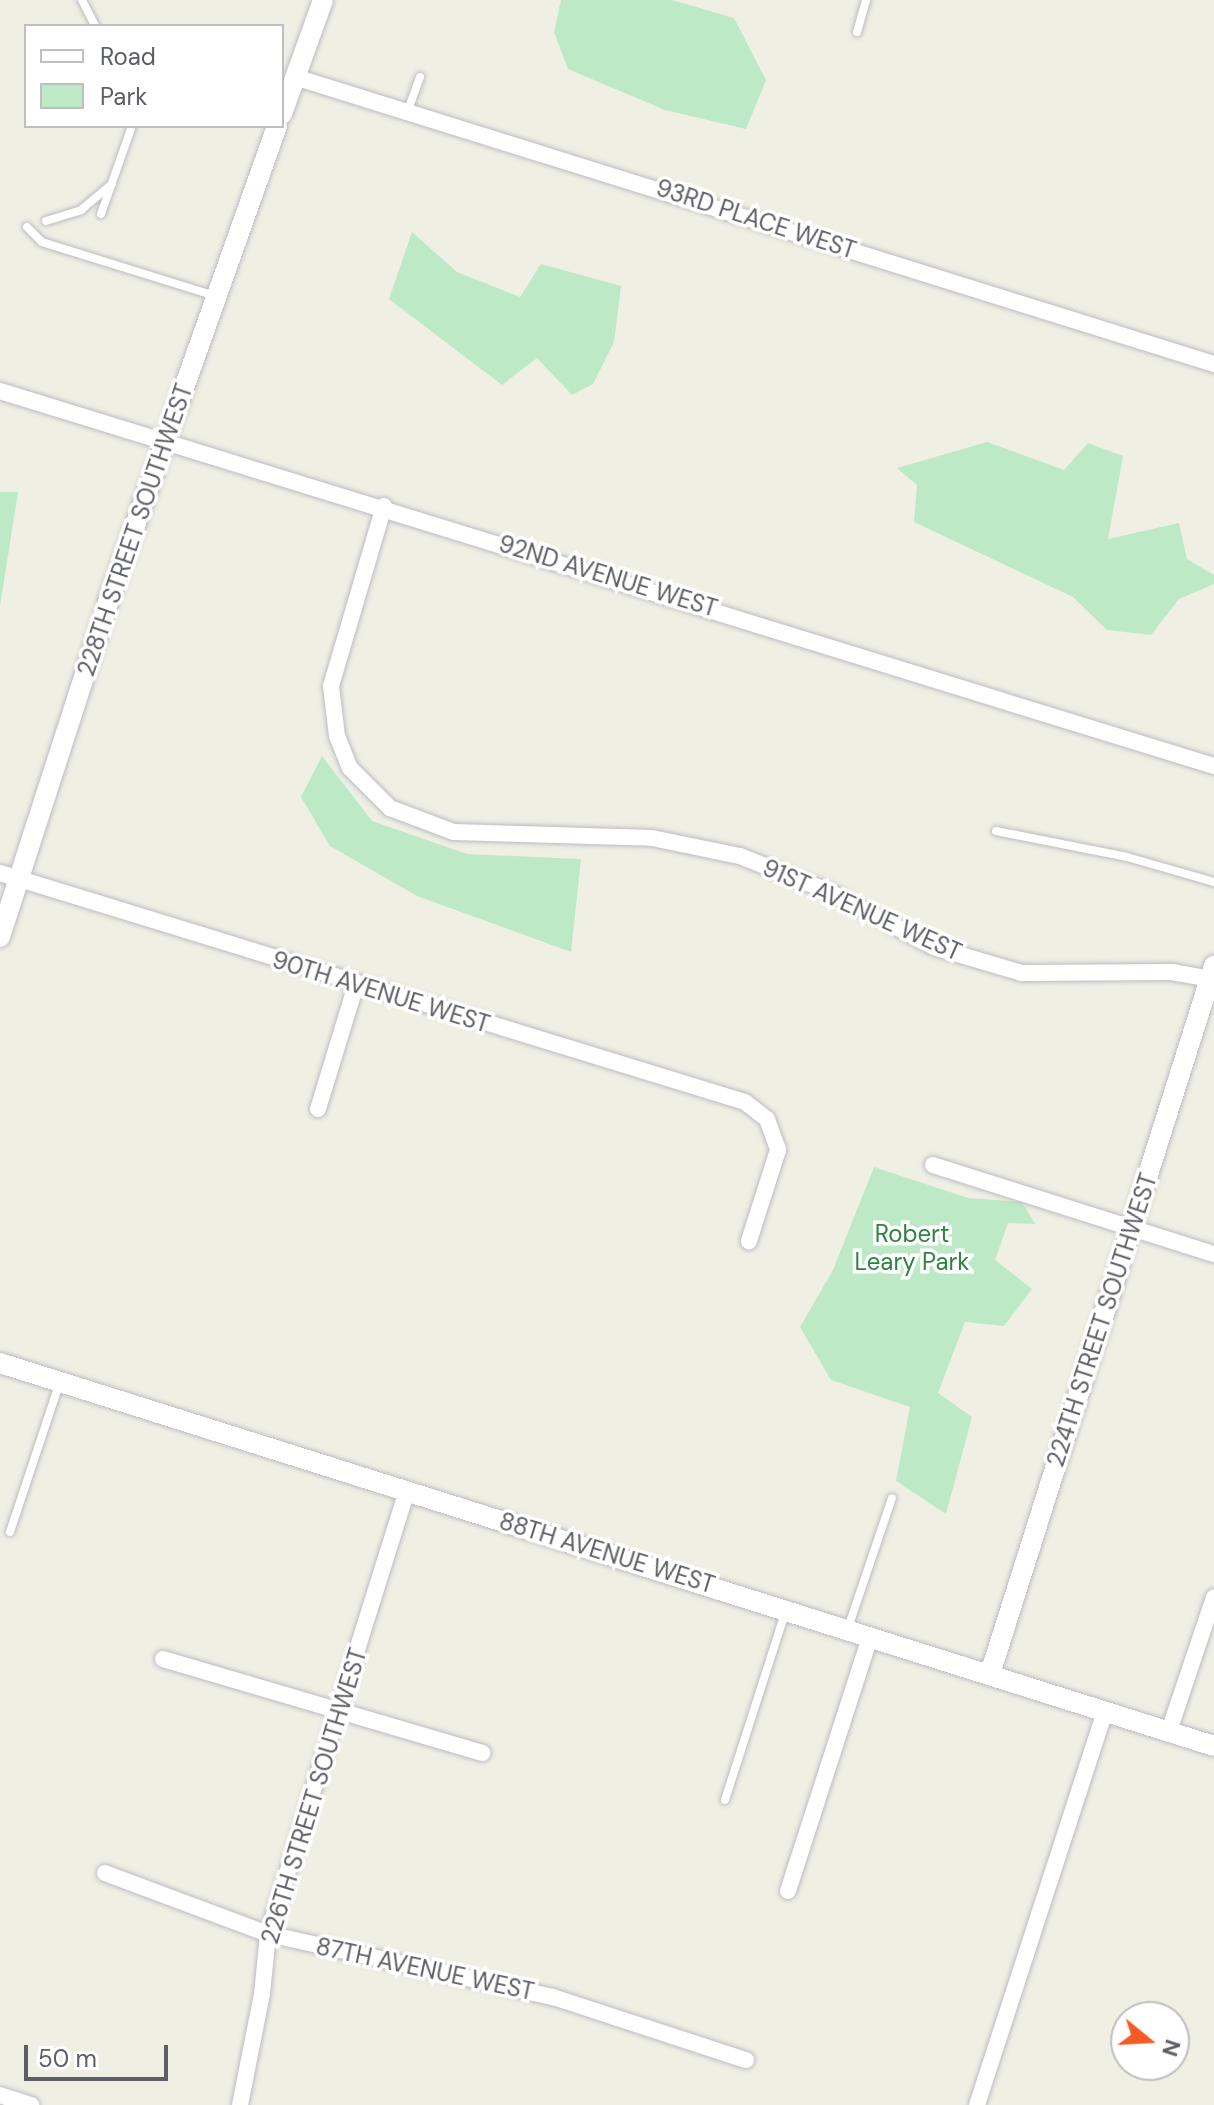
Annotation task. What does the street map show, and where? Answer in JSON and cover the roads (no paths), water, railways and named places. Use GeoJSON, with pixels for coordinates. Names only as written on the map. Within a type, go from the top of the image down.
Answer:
{"type":"FeatureCollection","features":[{"type":"Feature","properties":{"kind":"street"},"geometry":{"type":"LineString","coordinates":[[284,110],[298,78],[323,0]]}},
{"type":"Feature","properties":{"kind":"street","name":"93RD PLACE WEST"},"geometry":{"type":"LineString","coordinates":[[298,78],[1214,364]]}},
{"type":"Feature","properties":{"kind":"street","name":"228TH STREET SOUTHWEST"},"geometry":{"type":"LineString","coordinates":[[0,937],[9,876],[276,128]]}},
{"type":"Feature","properties":{"kind":"street","name":"92ND AVENUE WEST"},"geometry":{"type":"LineString","coordinates":[[0,391],[384,506],[1214,766]]}},
{"type":"Feature","properties":{"kind":"street","name":"91ST AVENUE WEST"},"geometry":{"type":"LineString","coordinates":[[384,506],[336,653],[331,686],[334,718],[350,768],[374,797],[436,829],[486,835],[652,838],[703,847],[775,868],[934,947],[993,966],[1051,975],[1212,973]]}},
{"type":"Feature","properties":{"kind":"street","name":"90TH AVENUE WEST"},"geometry":{"type":"LineString","coordinates":[[9,876],[761,1111],[775,1133],[778,1150],[749,1241]]}},
{"type":"Feature","properties":{"kind":"street","name":"224TH STREET SOUTHWEST"},"geometry":{"type":"LineString","coordinates":[[990,1674],[1212,973]]}},
{"type":"Feature","properties":{"kind":"street"},"geometry":{"type":"LineString","coordinates":[[318,1109],[356,985]]}},
{"type":"Feature","properties":{"kind":"street"},"geometry":{"type":"LineString","coordinates":[[933,1165],[1214,1254]]}},
{"type":"Feature","properties":{"kind":"street","name":"88TH AVENUE WEST"},"geometry":{"type":"LineString","coordinates":[[0,1363],[1214,1746]]}},
{"type":"Feature","properties":{"kind":"street","name":"226TH STREET SOUTHWEST"},"geometry":{"type":"LineString","coordinates":[[240,2105],[262,1994],[268,1934],[407,1491]]}},
{"type":"Feature","properties":{"kind":"street"},"geometry":{"type":"LineString","coordinates":[[1169,1731],[1214,1597]]}},
{"type":"Feature","properties":{"kind":"street"},"geometry":{"type":"LineString","coordinates":[[788,1891],[870,1637]]}},
{"type":"Feature","properties":{"kind":"street"},"geometry":{"type":"LineString","coordinates":[[163,1659],[482,1753]]}},
{"type":"Feature","properties":{"kind":"street"},"geometry":{"type":"LineString","coordinates":[[977,2105],[1105,1711]]}},
{"type":"Feature","properties":{"kind":"street","name":"87TH AVENUE WEST"},"geometry":{"type":"LineString","coordinates":[[105,1873],[268,1934],[553,1997],[746,2060]]}},
{"type":"Feature","properties":{"kind":"street"},"geometry":{"type":"LineString","coordinates":[[0,2095],[31,2105]]}},
{"type":"Feature","properties":{"kind":"lane"},"geometry":{"type":"LineString","coordinates":[[82,0],[94,24]]}},
{"type":"Feature","properties":{"kind":"lane"},"geometry":{"type":"LineString","coordinates":[[857,32],[866,0]]}},
{"type":"Feature","properties":{"kind":"lane"},"geometry":{"type":"LineString","coordinates":[[408,110],[420,77]]}},
{"type":"Feature","properties":{"kind":"lane"},"geometry":{"type":"LineString","coordinates":[[101,214],[131,128]]}},
{"type":"Feature","properties":{"kind":"lane"},"geometry":{"type":"LineString","coordinates":[[46,221],[81,210],[113,183]]}},
{"type":"Feature","properties":{"kind":"lane"},"geometry":{"type":"LineString","coordinates":[[27,227],[42,242],[215,296]]}},
{"type":"Feature","properties":{"kind":"lane"},"geometry":{"type":"LineString","coordinates":[[996,831],[1127,857],[1214,882]]}},
{"type":"Feature","properties":{"kind":"lane"},"geometry":{"type":"LineString","coordinates":[[10,1532],[60,1382]]}},
{"type":"Feature","properties":{"kind":"lane"},"geometry":{"type":"LineString","coordinates":[[848,1629],[892,1498]]}},
{"type":"Feature","properties":{"kind":"lane"},"geometry":{"type":"LineString","coordinates":[[725,1800],[787,1610]]}},
{"type":"Feature","properties":{"kind":"park label","name":"Robert Leary Park"},"geometry":{"type":"Point","coordinates":[912,1248]}}]}
